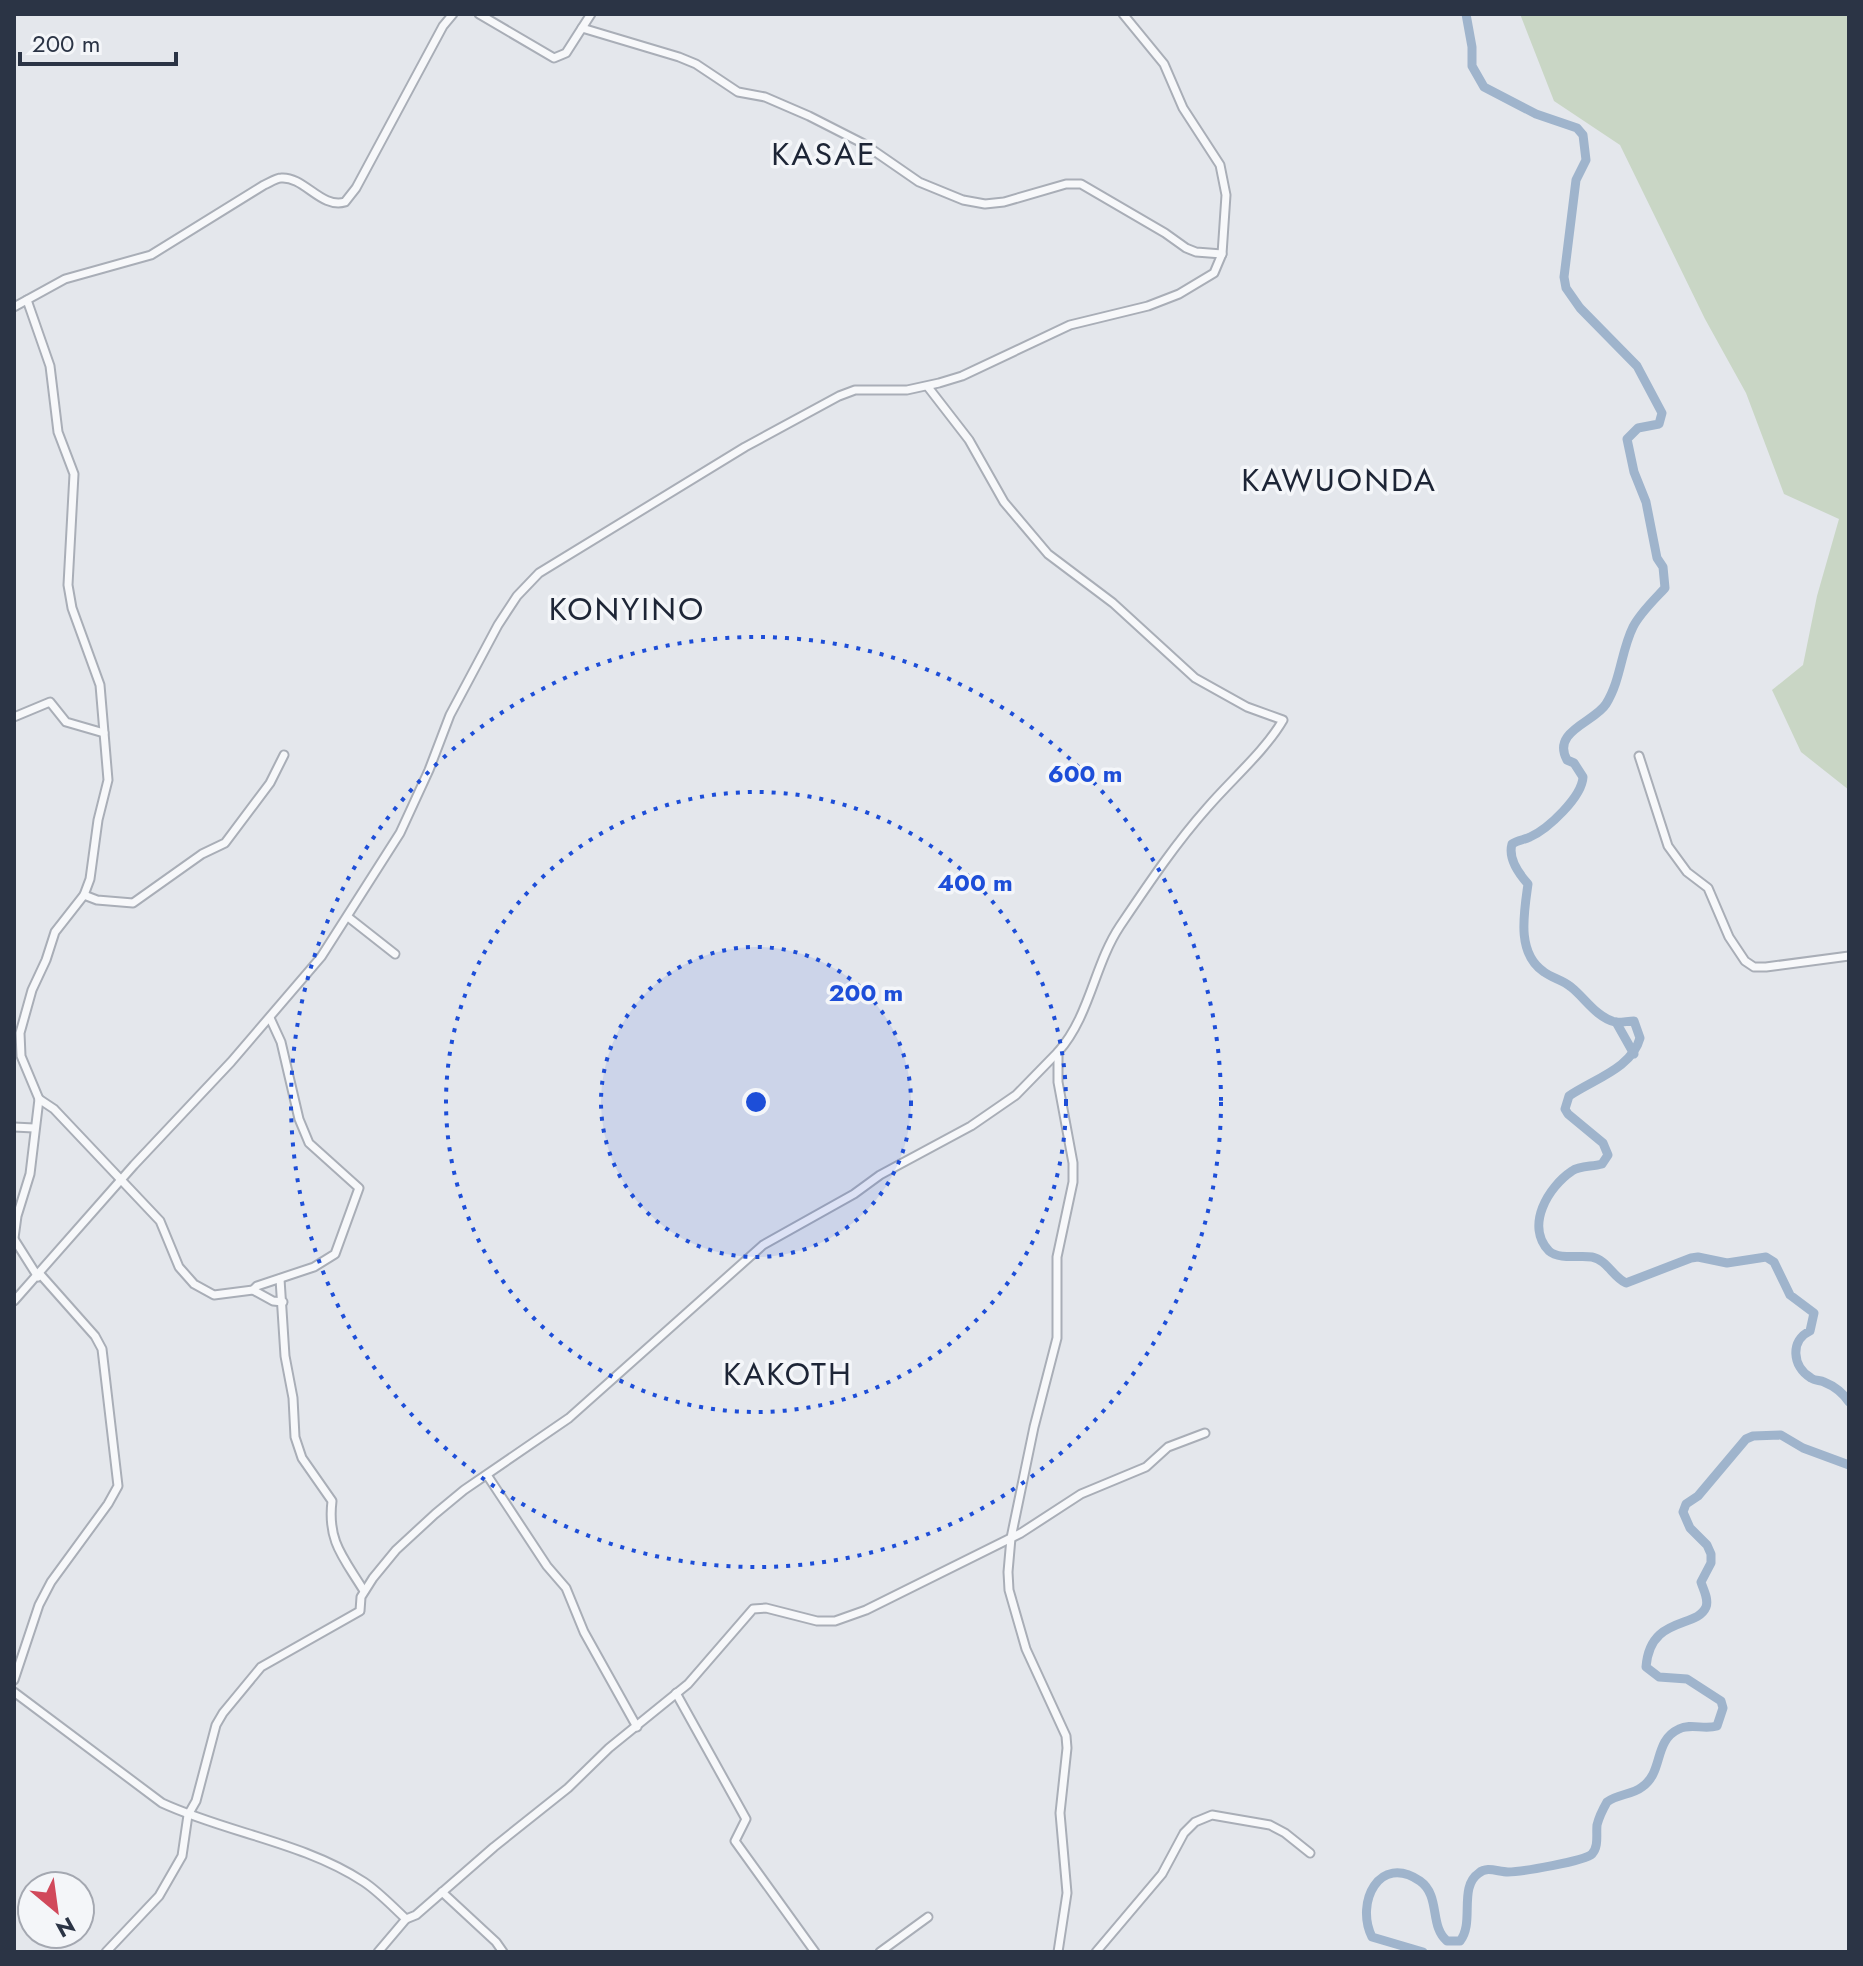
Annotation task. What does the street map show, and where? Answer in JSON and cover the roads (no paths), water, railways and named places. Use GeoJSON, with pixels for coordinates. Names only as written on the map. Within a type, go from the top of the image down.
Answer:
{"type":"FeatureCollection","features":[{"type":"Feature","properties":{"kind":"street"},"geometry":{"type":"LineString","coordinates":[[14,307],[65,279],[151,255],[264,185],[281,178],[290,179],[332,203],[345,202],[356,188],[443,26],[453,14]]}},
{"type":"Feature","properties":{"kind":"street"},"geometry":{"type":"LineString","coordinates":[[479,14],[554,58],[566,53],[591,14]]}},
{"type":"Feature","properties":{"kind":"street"},"geometry":{"type":"LineString","coordinates":[[14,1301],[270,1018],[321,957],[411,813],[465,683],[498,625],[529,582],[573,551],[745,447],[839,396],[855,390],[928,387],[962,376],[1070,325],[1148,306],[1179,294],[1214,273],[1222,254],[1226,195],[1220,165],[1183,108],[1164,64],[1123,14]]}},
{"type":"Feature","properties":{"kind":"street"},"geometry":{"type":"LineString","coordinates":[[582,28],[696,64],[738,92],[765,97],[864,144],[919,182],[942,193],[985,204],[1023,198],[1066,184],[1081,184],[1186,248],[1222,254]]}},
{"type":"Feature","properties":{"kind":"street"},"geometry":{"type":"LineString","coordinates":[[14,1680],[31,1626],[51,1582],[118,1486],[102,1349],[95,1336],[39,1275],[14,1239],[17,1216],[30,1174],[39,1099],[21,1056],[20,1033],[32,990],[55,932],[84,895],[90,879],[98,820],[108,780],[100,685],[72,608],[68,585],[74,474],[58,432],[50,366],[27,300]]}},
{"type":"Feature","properties":{"kind":"street"},"geometry":{"type":"LineString","coordinates":[[106,1952],[170,1880],[182,1856],[188,1815],[203,1782],[216,1725],[254,1674],[261,1667],[356,1614],[361,1608],[364,1591],[396,1550],[444,1506],[569,1418],[763,1245],[880,1175],[971,1126],[1016,1095],[1066,1043],[1087,1003],[1106,950],[1122,923],[1187,832],[1283,720],[1247,707],[1195,678],[1113,603],[1048,554],[1010,510],[991,483],[969,440],[928,387]]}},
{"type":"Feature","properties":{"kind":"street"},"geometry":{"type":"LineString","coordinates":[[14,717],[50,702],[66,722],[104,733]]}},
{"type":"Feature","properties":{"kind":"street"},"geometry":{"type":"LineString","coordinates":[[84,895],[97,900],[133,903],[202,854],[225,843],[270,783],[284,755]]}},
{"type":"Feature","properties":{"kind":"street"},"geometry":{"type":"LineString","coordinates":[[1639,756],[1668,846],[1687,872],[1710,892],[1729,937],[1745,961],[1754,967],[1766,967],[1849,956]]}},
{"type":"Feature","properties":{"kind":"street"},"geometry":{"type":"LineString","coordinates":[[348,917],[395,954]]}},
{"type":"Feature","properties":{"kind":"street"},"geometry":{"type":"LineString","coordinates":[[253,1290],[314,1267],[335,1254],[359,1188],[309,1143],[299,1119],[281,1042],[270,1018]]}},
{"type":"Feature","properties":{"kind":"street"},"geometry":{"type":"LineString","coordinates":[[14,1024],[20,1033]]}},
{"type":"Feature","properties":{"kind":"street"},"geometry":{"type":"LineString","coordinates":[[1058,1052],[1058,1082],[1073,1163],[1073,1182],[1057,1257],[1057,1338],[1034,1427],[1011,1538],[1008,1572],[1009,1590],[1032,1665],[1066,1736],[1060,1813],[1067,1893],[1058,1952]]}},
{"type":"Feature","properties":{"kind":"street"},"geometry":{"type":"LineString","coordinates":[[39,1099],[54,1109],[160,1221],[179,1267],[194,1284],[214,1295],[253,1290],[273,1301],[283,1302]]}},
{"type":"Feature","properties":{"kind":"street"},"geometry":{"type":"LineString","coordinates":[[14,1127],[34,1128]]}},
{"type":"Feature","properties":{"kind":"street"},"geometry":{"type":"LineString","coordinates":[[280,1279],[295,1437],[302,1458],[332,1501],[331,1537],[364,1591]]}},
{"type":"Feature","properties":{"kind":"street"},"geometry":{"type":"LineString","coordinates":[[378,1952],[406,1919],[416,1915],[516,1828],[543,1809],[697,1674],[753,1609],[766,1608],[804,1620],[835,1621],[866,1610],[1011,1538],[1081,1494],[1146,1467],[1168,1447],[1205,1433]]}},
{"type":"Feature","properties":{"kind":"street"},"geometry":{"type":"LineString","coordinates":[[487,1475],[547,1566],[566,1588],[584,1632],[637,1727]]}},
{"type":"Feature","properties":{"kind":"street"},"geometry":{"type":"LineString","coordinates":[[14,1692],[162,1803],[188,1815],[272,1840],[338,1868],[365,1883],[406,1919]]}},
{"type":"Feature","properties":{"kind":"street"},"geometry":{"type":"LineString","coordinates":[[676,1693],[746,1819],[735,1841],[815,1952]]}},
{"type":"Feature","properties":{"kind":"street"},"geometry":{"type":"LineString","coordinates":[[1096,1952],[1162,1874],[1184,1833],[1195,1822],[1212,1815],[1270,1825],[1310,1853]]}},
{"type":"Feature","properties":{"kind":"street"},"geometry":{"type":"LineString","coordinates":[[442,1892],[503,1952]]}},
{"type":"Feature","properties":{"kind":"street"},"geometry":{"type":"LineString","coordinates":[[880,1952],[928,1917]]}},
{"type":"Feature","properties":{"kind":"waterway"},"geometry":{"type":"LineString","coordinates":[[1466,14],[1472,66],[1484,87],[1536,114],[1577,128],[1583,135],[1586,160],[1576,180],[1564,277],[1566,288],[1580,308],[1637,366],[1662,413],[1659,424],[1638,428],[1627,439],[1634,472],[1646,502],[1657,558],[1663,567],[1665,588],[1633,627],[1606,704],[1569,734],[1565,742],[1567,760],[1574,763],[1583,777],[1577,794],[1554,820],[1537,833],[1512,844],[1511,849],[1515,866],[1528,884],[1524,932],[1529,954],[1535,964],[1571,987],[1608,1020],[1634,1021],[1640,1038],[1636,1048],[1621,1065],[1569,1096],[1565,1109],[1568,1114],[1603,1143],[1608,1155],[1602,1164],[1575,1169],[1555,1187],[1539,1219],[1542,1241],[1553,1254],[1597,1259],[1626,1283],[1691,1258],[1727,1263],[1766,1257],[1774,1262],[1790,1295],[1814,1313],[1810,1331],[1797,1347],[1800,1367],[1813,1379],[1835,1388],[1849,1402]]}},
{"type":"Feature","properties":{"kind":"waterway"},"geometry":{"type":"LineString","coordinates":[[1616,1022],[1634,1054]]}},
{"type":"Feature","properties":{"kind":"waterway"},"geometry":{"type":"LineString","coordinates":[[1423,1952],[1372,1937],[1368,1924],[1369,1897],[1382,1877],[1393,1873],[1405,1874],[1420,1881],[1431,1895],[1442,1935],[1447,1941],[1460,1941],[1466,1925],[1469,1887],[1479,1873],[1538,1868],[1592,1854],[1597,1825],[1607,1802],[1638,1790],[1649,1781],[1665,1741],[1671,1734],[1684,1727],[1717,1726],[1723,1708],[1721,1701],[1687,1679],[1659,1677],[1646,1667],[1649,1650],[1656,1639],[1664,1631],[1701,1614],[1707,1604],[1701,1582],[1711,1563],[1711,1554],[1707,1545],[1690,1528],[1683,1512],[1686,1504],[1698,1496],[1746,1439],[1753,1436],[1781,1435],[1803,1448],[1849,1465]]}},
{"type":"Feature","properties":{"kind":"district","name":"KASAE"},"geometry":{"type":"Point","coordinates":[824,154]}},
{"type":"Feature","properties":{"kind":"district","name":"KAWUONDA"},"geometry":{"type":"Point","coordinates":[1339,480]}},
{"type":"Feature","properties":{"kind":"district","name":"KONYINO"},"geometry":{"type":"Point","coordinates":[627,609]}},
{"type":"Feature","properties":{"kind":"district","name":"KAKOTH"},"geometry":{"type":"Point","coordinates":[788,1374]}}]}
